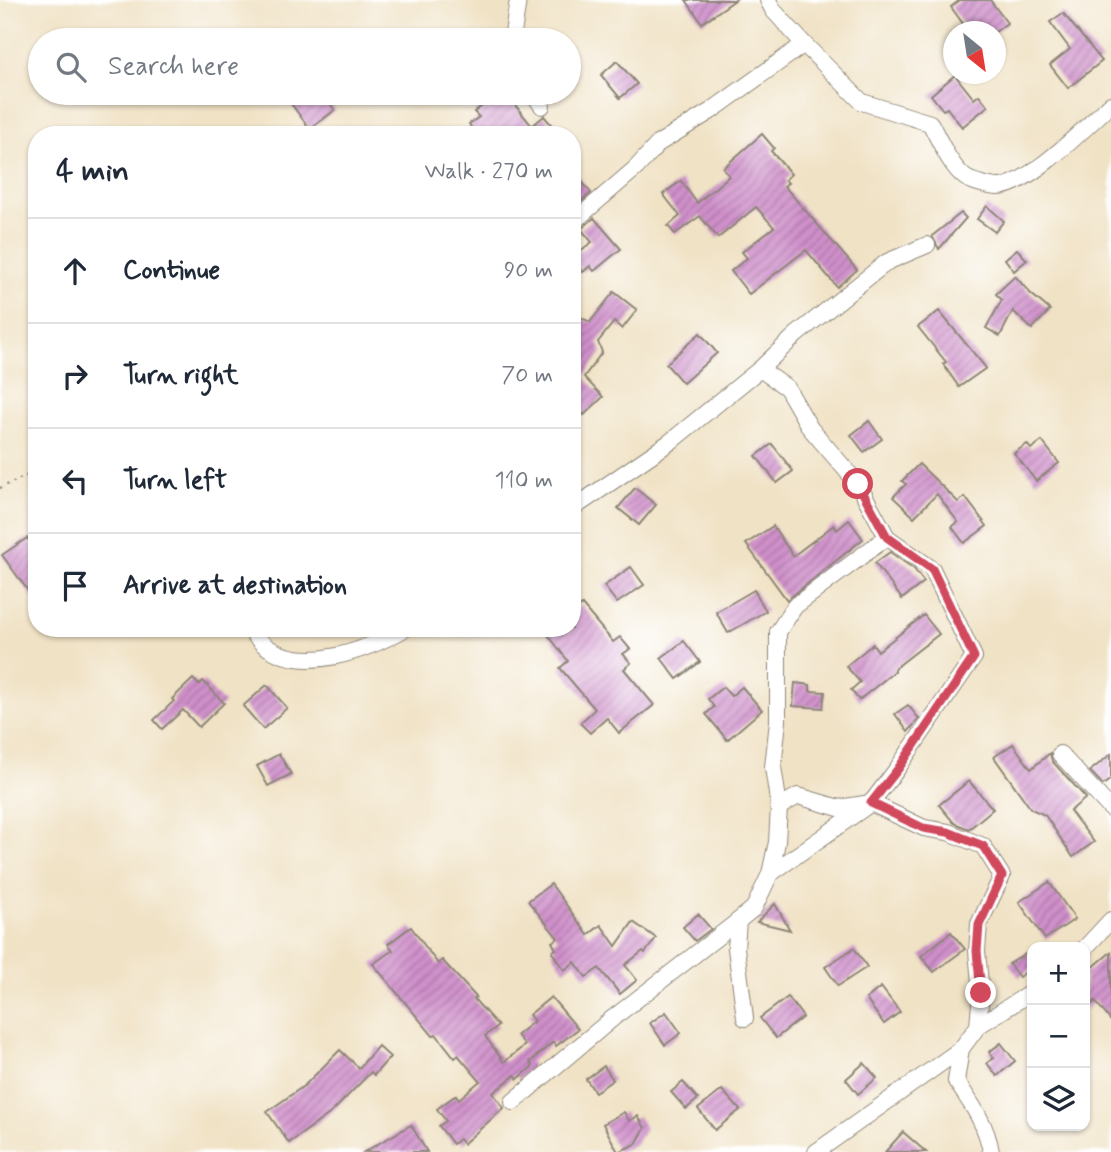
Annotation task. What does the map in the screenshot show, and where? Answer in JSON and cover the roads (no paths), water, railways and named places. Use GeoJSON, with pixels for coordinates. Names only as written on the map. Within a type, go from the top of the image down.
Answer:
{"type":"FeatureCollection","features":[{"type":"Feature","properties":{"kind":"street"},"geometry":{"type":"LineString","coordinates":[[514,28],[518,0]]}},
{"type":"Feature","properties":{"kind":"street"},"geometry":{"type":"LineString","coordinates":[[768,0],[773,10],[804,44],[862,102],[930,123],[946,153],[966,178],[999,188],[1029,175],[1059,152],[1111,104]]}},
{"type":"Feature","properties":{"kind":"street"},"geometry":{"type":"LineString","coordinates":[[581,215],[636,168],[659,143],[711,111],[804,44]]}},
{"type":"Feature","properties":{"kind":"street"},"geometry":{"type":"LineString","coordinates":[[581,503],[648,458],[760,369],[796,335],[887,262],[926,245]]}},
{"type":"Feature","properties":{"kind":"street"},"geometry":{"type":"LineString","coordinates":[[760,369],[787,388],[810,428],[858,484],[887,537],[932,569],[974,657],[898,769],[871,803],[770,874]]}},
{"type":"Feature","properties":{"kind":"street"},"geometry":{"type":"LineString","coordinates":[[513,1102],[613,1018],[754,908],[770,874],[777,842],[779,807],[773,767],[778,721],[778,632],[795,606],[887,537]]}},
{"type":"Feature","properties":{"kind":"street"},"geometry":{"type":"LineString","coordinates":[[256,637],[264,645],[303,659],[337,656],[373,646],[390,637]]}},
{"type":"Feature","properties":{"kind":"street"},"geometry":{"type":"LineString","coordinates":[[1060,754],[1111,808]]}},
{"type":"Feature","properties":{"kind":"street"},"geometry":{"type":"LineString","coordinates":[[779,807],[798,796],[839,808],[871,803],[923,828],[948,832],[983,846],[1002,876],[979,925],[977,951],[981,993],[978,1026]]}},
{"type":"Feature","properties":{"kind":"street"},"geometry":{"type":"LineString","coordinates":[[1090,943],[1111,920]]}},
{"type":"Feature","properties":{"kind":"street"},"geometry":{"type":"LineString","coordinates":[[738,921],[736,948],[745,1018]]}},
{"type":"Feature","properties":{"kind":"street"},"geometry":{"type":"LineString","coordinates":[[816,1152],[961,1049],[978,1026],[1027,995]]}},
{"type":"Feature","properties":{"kind":"street"},"geometry":{"type":"LineString","coordinates":[[961,1049],[956,1081],[988,1136],[990,1152]]}}]}
